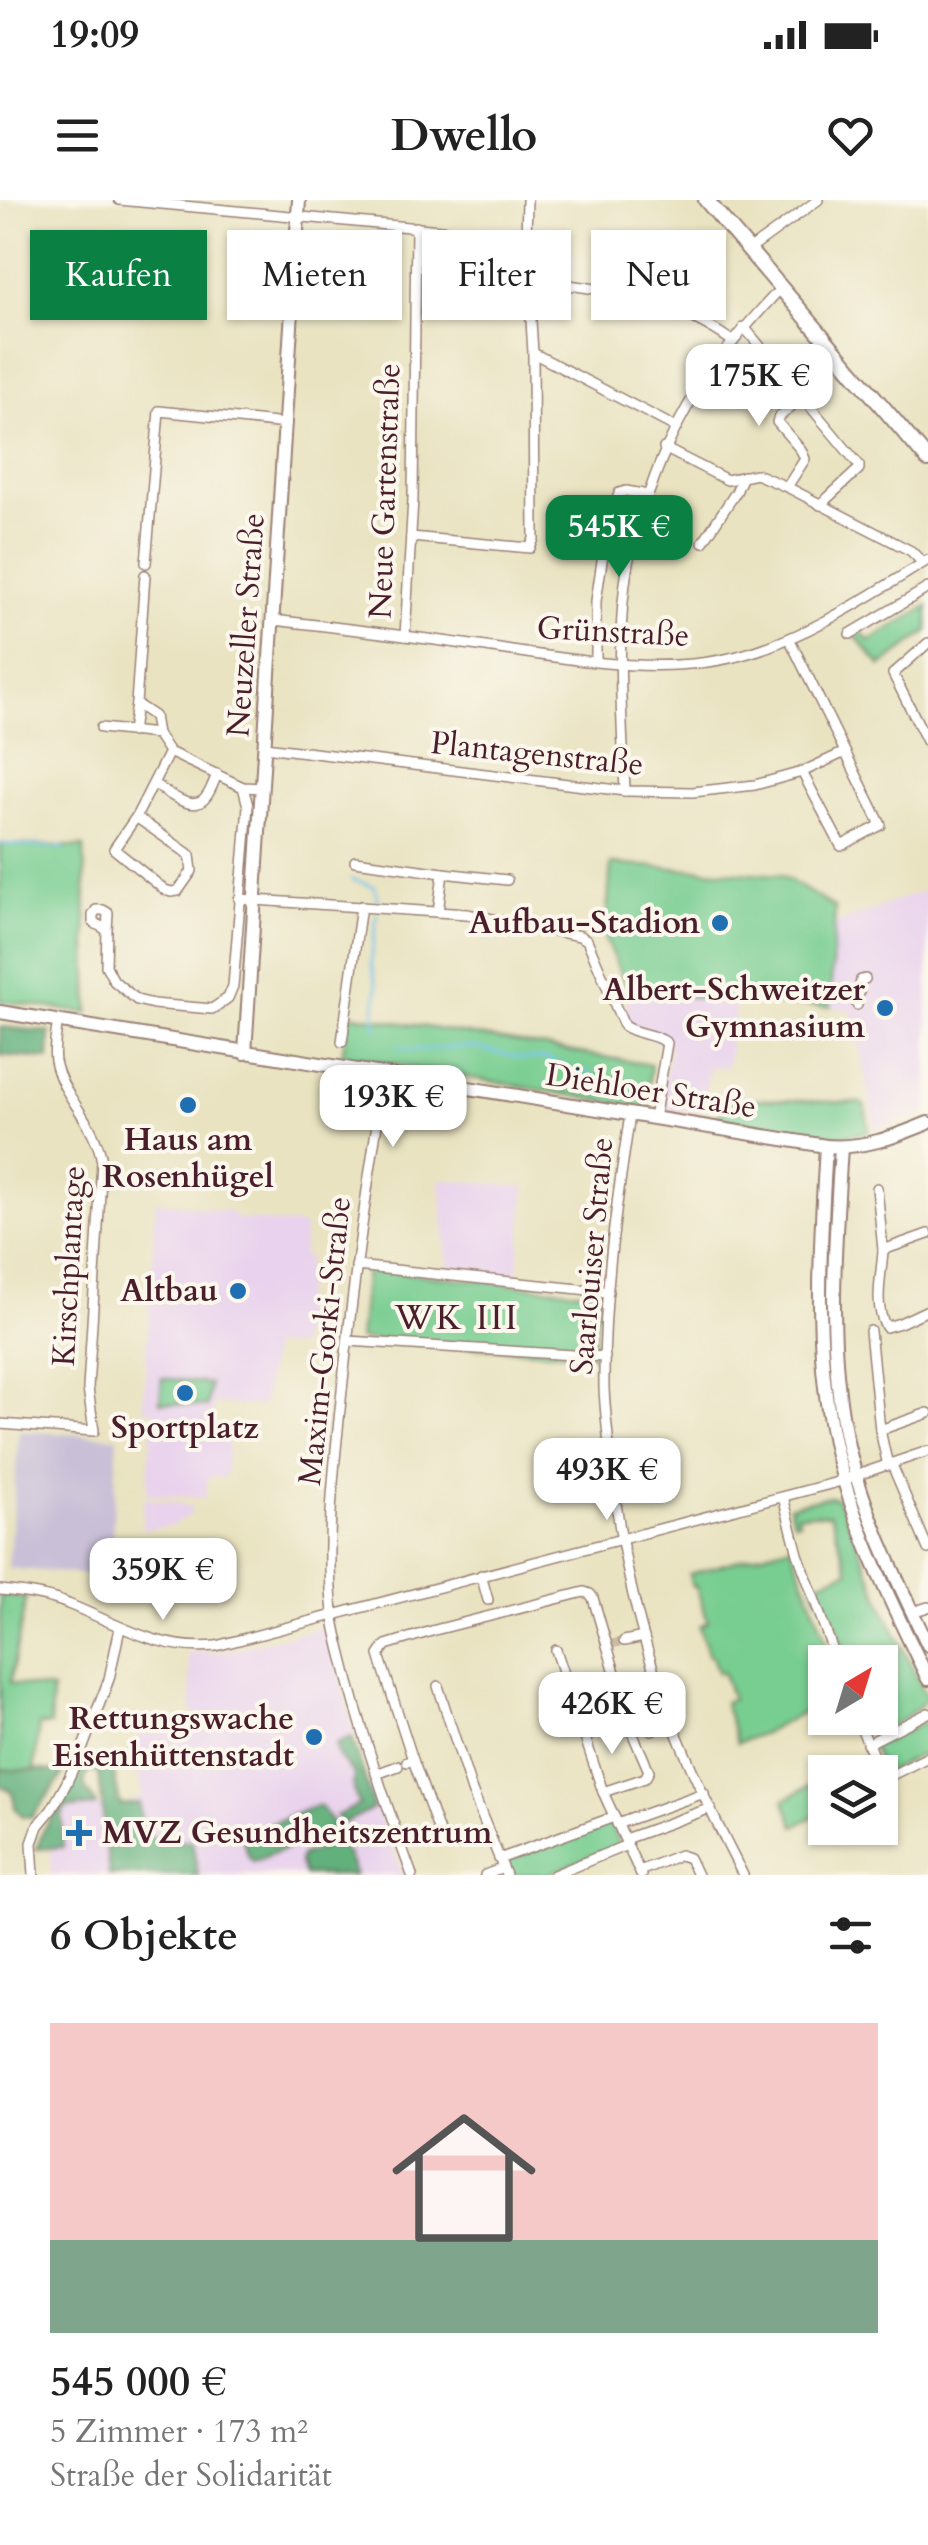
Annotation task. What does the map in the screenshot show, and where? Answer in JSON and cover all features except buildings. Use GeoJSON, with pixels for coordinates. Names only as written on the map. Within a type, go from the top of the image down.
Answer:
{"type":"FeatureCollection","features":[{"type":"Feature","properties":{"kind":"main road"},"geometry":{"type":"LineString","coordinates":[[706,200],[928,460]]}},
{"type":"Feature","properties":{"kind":"street"},"geometry":{"type":"LineString","coordinates":[[119,200],[446,230]]}},
{"type":"Feature","properties":{"kind":"street","name":"Neuzeller Straße"},"geometry":{"type":"LineString","coordinates":[[245,1052],[299,200]]}},
{"type":"Feature","properties":{"kind":"street"},"geometry":{"type":"LineString","coordinates":[[526,200],[526,230]]}},
{"type":"Feature","properties":{"kind":"street"},"geometry":{"type":"LineString","coordinates":[[749,250],[818,200]]}},
{"type":"Feature","properties":{"kind":"street","name":"Neue Gartenstraße"},"geometry":{"type":"LineString","coordinates":[[405,636],[411,537],[416,227]]}},
{"type":"Feature","properties":{"kind":"street"},"geometry":{"type":"LineString","coordinates":[[571,285],[662,304],[696,317],[732,341]]}},
{"type":"Feature","properties":{"kind":"street"},"geometry":{"type":"LineString","coordinates":[[625,791],[622,614],[628,562],[648,495],[664,448],[698,387],[732,341],[782,288]]}},
{"type":"Feature","properties":{"kind":"street"},"geometry":{"type":"LineString","coordinates":[[411,537],[530,548],[534,539],[531,320]]}},
{"type":"Feature","properties":{"kind":"street"},"geometry":{"type":"LineString","coordinates":[[744,327],[860,468],[820,505]]}},
{"type":"Feature","properties":{"kind":"street"},"geometry":{"type":"LineString","coordinates":[[533,353],[675,427]]}},
{"type":"Feature","properties":{"kind":"street"},"geometry":{"type":"LineString","coordinates":[[787,487],[805,459],[777,422],[802,398]]}},
{"type":"Feature","properties":{"kind":"street"},"geometry":{"type":"LineString","coordinates":[[146,563],[159,411],[286,424]]}},
{"type":"Feature","properties":{"kind":"street"},"geometry":{"type":"LineString","coordinates":[[664,448],[728,480],[756,474],[787,487],[925,561]]}},
{"type":"Feature","properties":{"kind":"street"},"geometry":{"type":"LineString","coordinates":[[702,542],[743,476]]}},
{"type":"Feature","properties":{"kind":"street"},"geometry":{"type":"LineString","coordinates":[[596,661],[596,601],[618,493],[626,490],[648,495]]}},
{"type":"Feature","properties":{"kind":"street","name":"Grünstraße"},"geometry":{"type":"LineString","coordinates":[[274,620],[596,661],[678,664],[722,660],[790,640],[925,561]]}},
{"type":"Feature","properties":{"kind":"street"},"geometry":{"type":"LineString","coordinates":[[132,732],[145,576]]}},
{"type":"Feature","properties":{"kind":"street"},"geometry":{"type":"LineString","coordinates":[[883,587],[895,608]]}},
{"type":"Feature","properties":{"kind":"street"},"geometry":{"type":"LineString","coordinates":[[850,634],[928,588]]}},
{"type":"Feature","properties":{"kind":"street"},"geometry":{"type":"LineString","coordinates":[[790,640],[881,825],[840,846],[802,772]]}},
{"type":"Feature","properties":{"kind":"street"},"geometry":{"type":"LineString","coordinates":[[928,643],[893,674],[928,744]]}},
{"type":"Feature","properties":{"kind":"street"},"geometry":{"type":"LineString","coordinates":[[136,704],[154,716],[157,734],[169,752],[242,787],[263,788]]}},
{"type":"Feature","properties":{"kind":"street"},"geometry":{"type":"LineString","coordinates":[[101,728],[157,734]]}},
{"type":"Feature","properties":{"kind":"street","name":"Plantagenstraße"},"geometry":{"type":"LineString","coordinates":[[266,748],[625,791],[693,792],[756,784],[802,772],[845,752]]}},
{"type":"Feature","properties":{"kind":"street"},"geometry":{"type":"LineString","coordinates":[[136,817],[190,855],[192,870],[178,891],[166,890],[114,849],[136,817],[169,752]]}},
{"type":"Feature","properties":{"kind":"street"},"geometry":{"type":"LineString","coordinates":[[154,784],[188,804],[198,804],[205,800],[217,774]]}},
{"type":"Feature","properties":{"kind":"street"},"geometry":{"type":"LineString","coordinates":[[108,930],[106,966],[114,980],[137,1000],[212,1008],[228,998],[233,986],[248,806],[242,787]]}},
{"type":"Feature","properties":{"kind":"street"},"geometry":{"type":"LineString","coordinates":[[355,861],[507,880]]}},
{"type":"Feature","properties":{"kind":"street"},"geometry":{"type":"LineString","coordinates":[[438,912],[443,873]]}},
{"type":"Feature","properties":{"kind":"street"},"geometry":{"type":"LineString","coordinates":[[240,898],[467,914],[580,936],[587,940],[624,1026],[666,1043],[654,1119]]}},
{"type":"Feature","properties":{"kind":"street"},"geometry":{"type":"LineString","coordinates":[[342,1042],[361,906]]}},
{"type":"Feature","properties":{"kind":"street"},"geometry":{"type":"LineString","coordinates":[[857,1005],[861,980],[865,979]]}},
{"type":"Feature","properties":{"kind":"street","name":"Diehloer Straße"},"geometry":{"type":"LineString","coordinates":[[0,1012],[834,1147],[886,1140],[928,1124]]}},
{"type":"Feature","properties":{"kind":"street","name":"Kirschplantage"},"geometry":{"type":"LineString","coordinates":[[0,1424],[94,1431],[88,1388],[102,1162],[95,1136],[56,1064],[58,1020]]}},
{"type":"Feature","properties":{"kind":"street","name":"Maxim-Gorki-Straße"},"geometry":{"type":"LineString","coordinates":[[385,1075],[356,1266],[330,1566],[333,1615],[354,1701],[412,1875]]}},
{"type":"Feature","properties":{"kind":"street","name":"Saarlouiser Straße"},"geometry":{"type":"LineString","coordinates":[[630,1116],[617,1202],[605,1357],[605,1404],[620,1539],[644,1637],[672,1722],[743,1875]]}},
{"type":"Feature","properties":{"kind":"street"},"geometry":{"type":"LineString","coordinates":[[834,1147],[835,1332],[850,1478],[897,1615],[928,1679]]}},
{"type":"Feature","properties":{"kind":"street"},"geometry":{"type":"LineString","coordinates":[[877,1188],[882,1250],[881,1318],[886,1327],[928,1310]]}},
{"type":"Feature","properties":{"kind":"street"},"geometry":{"type":"LineString","coordinates":[[882,1250],[928,1234]]}},
{"type":"Feature","properties":{"kind":"street"},"geometry":{"type":"LineString","coordinates":[[356,1266],[608,1292]]}},
{"type":"Feature","properties":{"kind":"street"},"geometry":{"type":"LineString","coordinates":[[870,1330],[880,1430],[890,1465],[928,1549]]}},
{"type":"Feature","properties":{"kind":"street"},"geometry":{"type":"LineString","coordinates":[[348,1341],[605,1357]]}},
{"type":"Feature","properties":{"kind":"street"},"geometry":{"type":"LineString","coordinates":[[880,1430],[928,1412]]}},
{"type":"Feature","properties":{"kind":"street"},"geometry":{"type":"LineString","coordinates":[[0,1590],[56,1599],[151,1640],[205,1647],[783,1497],[928,1451]]}},
{"type":"Feature","properties":{"kind":"street"},"geometry":{"type":"LineString","coordinates":[[850,1478],[928,1645]]}},
{"type":"Feature","properties":{"kind":"street"},"geometry":{"type":"LineString","coordinates":[[783,1497],[798,1554],[831,1645]]}},
{"type":"Feature","properties":{"kind":"street"},"geometry":{"type":"LineString","coordinates":[[481,1575],[488,1600]]}},
{"type":"Feature","properties":{"kind":"street"},"geometry":{"type":"LineString","coordinates":[[488,1834],[452,1846],[443,1843],[406,1763],[381,1661],[382,1649],[391,1642],[578,1593],[590,1594],[649,1774],[603,1792]]}},
{"type":"Feature","properties":{"kind":"street"},"geometry":{"type":"LineString","coordinates":[[912,1612],[928,1607]]}},
{"type":"Feature","properties":{"kind":"street"},"geometry":{"type":"LineString","coordinates":[[34,1875],[32,1843],[83,1747],[109,1679],[120,1628]]}},
{"type":"Feature","properties":{"kind":"street"},"geometry":{"type":"LineString","coordinates":[[624,1642],[644,1637]]}},
{"type":"Feature","properties":{"kind":"street"},"geometry":{"type":"LineString","coordinates":[[556,1650],[603,1792],[640,1873],[680,1855],[689,1858],[697,1875]]}},
{"type":"Feature","properties":{"kind":"street"},"geometry":{"type":"LineString","coordinates":[[438,1686],[503,1867]]}},
{"type":"Feature","properties":{"kind":"street"},"geometry":{"type":"LineString","coordinates":[[866,1744],[928,1713]]}},
{"type":"Feature","properties":{"kind":"street"},"geometry":{"type":"LineString","coordinates":[[652,1730],[672,1722]]}},
{"type":"Feature","properties":{"kind":"street"},"geometry":{"type":"LineString","coordinates":[[863,1735],[871,1755]]}},
{"type":"Feature","properties":{"kind":"street"},"geometry":{"type":"LineString","coordinates":[[898,1772],[928,1757]]}},
{"type":"Feature","properties":{"kind":"street"},"geometry":{"type":"LineString","coordinates":[[376,1774],[406,1763]]}},
{"type":"Feature","properties":{"kind":"street"},"geometry":{"type":"LineString","coordinates":[[485,1875],[616,1820],[704,1793]]}},
{"type":"Feature","properties":{"kind":"street"},"geometry":{"type":"LineString","coordinates":[[554,1875],[711,1808]]}},
{"type":"Feature","properties":{"kind":"shaded area","name":"Albert-Schweitzer Gymnasium"},"geometry":{"type":"Polygon","coordinates":[[[928,889],[928,1111],[876,1129],[852,1010],[831,1007],[834,925],[928,889]]]}},
{"type":"Feature","properties":{"kind":"shaded area"},"geometry":{"type":"Polygon","coordinates":[[[627,985],[736,1005],[727,1066],[709,1067],[703,1112],[659,1110],[670,1049],[633,1029],[627,1018],[627,985]]]}},
{"type":"Feature","properties":{"kind":"shaded area"},"geometry":{"type":"Polygon","coordinates":[[[440,1179],[526,1187],[517,1277],[448,1266],[440,1179]]]}},
{"type":"Feature","properties":{"kind":"shaded area"},"geometry":{"type":"Polygon","coordinates":[[[156,1201],[232,1212],[236,1219],[305,1226],[302,1256],[308,1257],[299,1347],[272,1345],[263,1404],[214,1404],[211,1432],[229,1434],[225,1478],[208,1477],[205,1498],[147,1494],[153,1410],[143,1409],[156,1201]]]}},
{"type":"Feature","properties":{"kind":"shaded area"},"geometry":{"type":"Polygon","coordinates":[[[19,1431],[118,1437],[110,1569],[90,1568],[89,1575],[8,1568],[19,1431]]]}},
{"type":"Feature","properties":{"kind":"shaded area"},"geometry":{"type":"Polygon","coordinates":[[[144,1498],[191,1507],[192,1513],[171,1526],[142,1529],[144,1498]]]}},
{"type":"Feature","properties":{"kind":"shaded area"},"geometry":{"type":"Polygon","coordinates":[[[320,1628],[329,1637],[353,1738],[403,1875],[51,1875],[51,1827],[65,1809],[126,1804],[142,1797],[135,1752],[139,1734],[199,1729],[192,1710],[188,1652],[228,1651],[320,1628]]]}},
{"type":"Feature","properties":{"kind":"green space"},"geometry":{"type":"Polygon","coordinates":[[[928,606],[928,631],[881,666],[855,636],[862,632],[869,641],[928,606]]]}},
{"type":"Feature","properties":{"kind":"green space"},"geometry":{"type":"Polygon","coordinates":[[[0,844],[84,847],[89,1013],[0,1001],[0,844]]]}},
{"type":"Feature","properties":{"kind":"green space","name":"Aufbau-Stadion"},"geometry":{"type":"Polygon","coordinates":[[[611,864],[781,875],[835,908],[830,1007],[705,999],[625,984],[605,939],[611,864]]]}},
{"type":"Feature","properties":{"kind":"green space"},"geometry":{"type":"Polygon","coordinates":[[[349,1014],[651,1065],[646,1108],[342,1056],[349,1014]]]}},
{"type":"Feature","properties":{"kind":"green space"},"geometry":{"type":"Polygon","coordinates":[[[0,1027],[50,1032],[49,1059],[0,1055],[0,1027]]]}},
{"type":"Feature","properties":{"kind":"green space"},"geometry":{"type":"Polygon","coordinates":[[[723,1098],[861,1103],[865,1106],[869,1131],[814,1136],[720,1120],[723,1098]]]}},
{"type":"Feature","properties":{"kind":"green space"},"geometry":{"type":"Polygon","coordinates":[[[366,1269],[598,1293],[593,1355],[359,1339],[366,1269]]]}},
{"type":"Feature","properties":{"kind":"green space","name":"Sportplatz"},"geometry":{"type":"Polygon","coordinates":[[[162,1378],[210,1384],[207,1407],[160,1402],[162,1378]]]}},
{"type":"Feature","properties":{"kind":"green space"},"geometry":{"type":"Polygon","coordinates":[[[826,1497],[836,1498],[844,1510],[887,1616],[927,1697],[898,1721],[898,1645],[843,1645],[825,1598],[819,1600],[813,1584],[849,1571],[830,1514],[797,1514],[799,1521],[793,1521],[789,1506],[826,1497]]]}},
{"type":"Feature","properties":{"kind":"green space"},"geometry":{"type":"Polygon","coordinates":[[[791,1545],[828,1645],[808,1645],[808,1709],[737,1743],[724,1702],[732,1699],[723,1672],[718,1673],[709,1656],[699,1626],[708,1622],[689,1574],[791,1545]]]}},
{"type":"Feature","properties":{"kind":"green space"},"geometry":{"type":"Polygon","coordinates":[[[0,1595],[26,1598],[10,1683],[52,1690],[50,1725],[39,1725],[34,1772],[0,1769],[0,1595]]]}},
{"type":"Feature","properties":{"kind":"green space"},"geometry":{"type":"Polygon","coordinates":[[[928,1721],[928,1751],[898,1766],[898,1755],[876,1755],[872,1747],[928,1721]]]}},
{"type":"Feature","properties":{"kind":"green space"},"geometry":{"type":"Polygon","coordinates":[[[352,1737],[374,1808],[342,1824],[336,1816],[359,1805],[353,1789],[354,1774],[338,1755],[336,1743],[352,1737]]]}},
{"type":"Feature","properties":{"kind":"green space"},"geometry":{"type":"Polygon","coordinates":[[[85,1756],[112,1763],[120,1805],[139,1803],[142,1835],[192,1841],[198,1875],[109,1875],[99,1774],[93,1771],[87,1773],[84,1784],[96,1806],[65,1808],[63,1847],[36,1849],[85,1756]]]}},
{"type":"Feature","properties":{"kind":"green space"},"geometry":{"type":"Polygon","coordinates":[[[0,1770],[41,1770],[63,1775],[32,1817],[23,1816],[15,1808],[12,1794],[0,1785],[0,1770]]]}},
{"type":"Feature","properties":{"kind":"green space"},"geometry":{"type":"Polygon","coordinates":[[[808,1787],[808,1820],[795,1826],[784,1800],[808,1787]]]}},
{"type":"Feature","properties":{"kind":"green space"},"geometry":{"type":"Polygon","coordinates":[[[319,1805],[336,1827],[260,1859],[250,1859],[243,1841],[248,1832],[319,1805]]]}},
{"type":"Feature","properties":{"kind":"green space"},"geometry":{"type":"Polygon","coordinates":[[[609,1822],[619,1842],[617,1846],[546,1875],[511,1875],[506,1866],[507,1860],[609,1822]]]}},
{"type":"Feature","properties":{"kind":"green space"},"geometry":{"type":"Polygon","coordinates":[[[335,1843],[348,1855],[355,1875],[304,1875],[299,1861],[302,1855],[335,1843]]]}},
{"type":"Feature","properties":{"kind":"waterway"},"geometry":{"type":"LineString","coordinates":[[0,844],[65,848]]}},
{"type":"Feature","properties":{"kind":"waterway"},"geometry":{"type":"LineString","coordinates":[[351,879],[375,887],[378,901]]}},
{"type":"Feature","properties":{"kind":"waterway"},"geometry":{"type":"LineString","coordinates":[[377,914],[371,962],[377,988],[377,1028]]}},
{"type":"Feature","properties":{"kind":"waterway"},"geometry":{"type":"LineString","coordinates":[[398,1047],[472,1047],[525,1059],[546,1058],[578,1072],[590,1072]]}},
{"type":"Feature","properties":{"kind":"tunnel"},"geometry":{"type":"LineString","coordinates":[[612,1644],[624,1641]]}},
{"type":"Feature","properties":{"kind":"place","name":"Aufbau-Stadion"},"geometry":{"type":"Point","coordinates":[720,923]}},
{"type":"Feature","properties":{"kind":"place","name":"Albert-Schweitzer Gymnasium"},"geometry":{"type":"Point","coordinates":[885,1008]}},
{"type":"Feature","properties":{"kind":"place","name":"Haus am Rosenhügel"},"geometry":{"type":"Point","coordinates":[188,1105]}},
{"type":"Feature","properties":{"kind":"place","name":"Altbau"},"geometry":{"type":"Point","coordinates":[238,1291]}},
{"type":"Feature","properties":{"kind":"place","name":"Sportplatz"},"geometry":{"type":"Point","coordinates":[185,1393]}},
{"type":"Feature","properties":{"kind":"place","name":"Rettungswache Eisenhüttenstadt"},"geometry":{"type":"Point","coordinates":[314,1737]}},
{"type":"Feature","properties":{"kind":"place","name":"MVZ Gesundheitszentrum"},"geometry":{"type":"Point","coordinates":[79,1833]}},
{"type":"Feature","properties":{"kind":"district","name":"WK III"},"geometry":{"type":"Point","coordinates":[457,1318]}}]}
